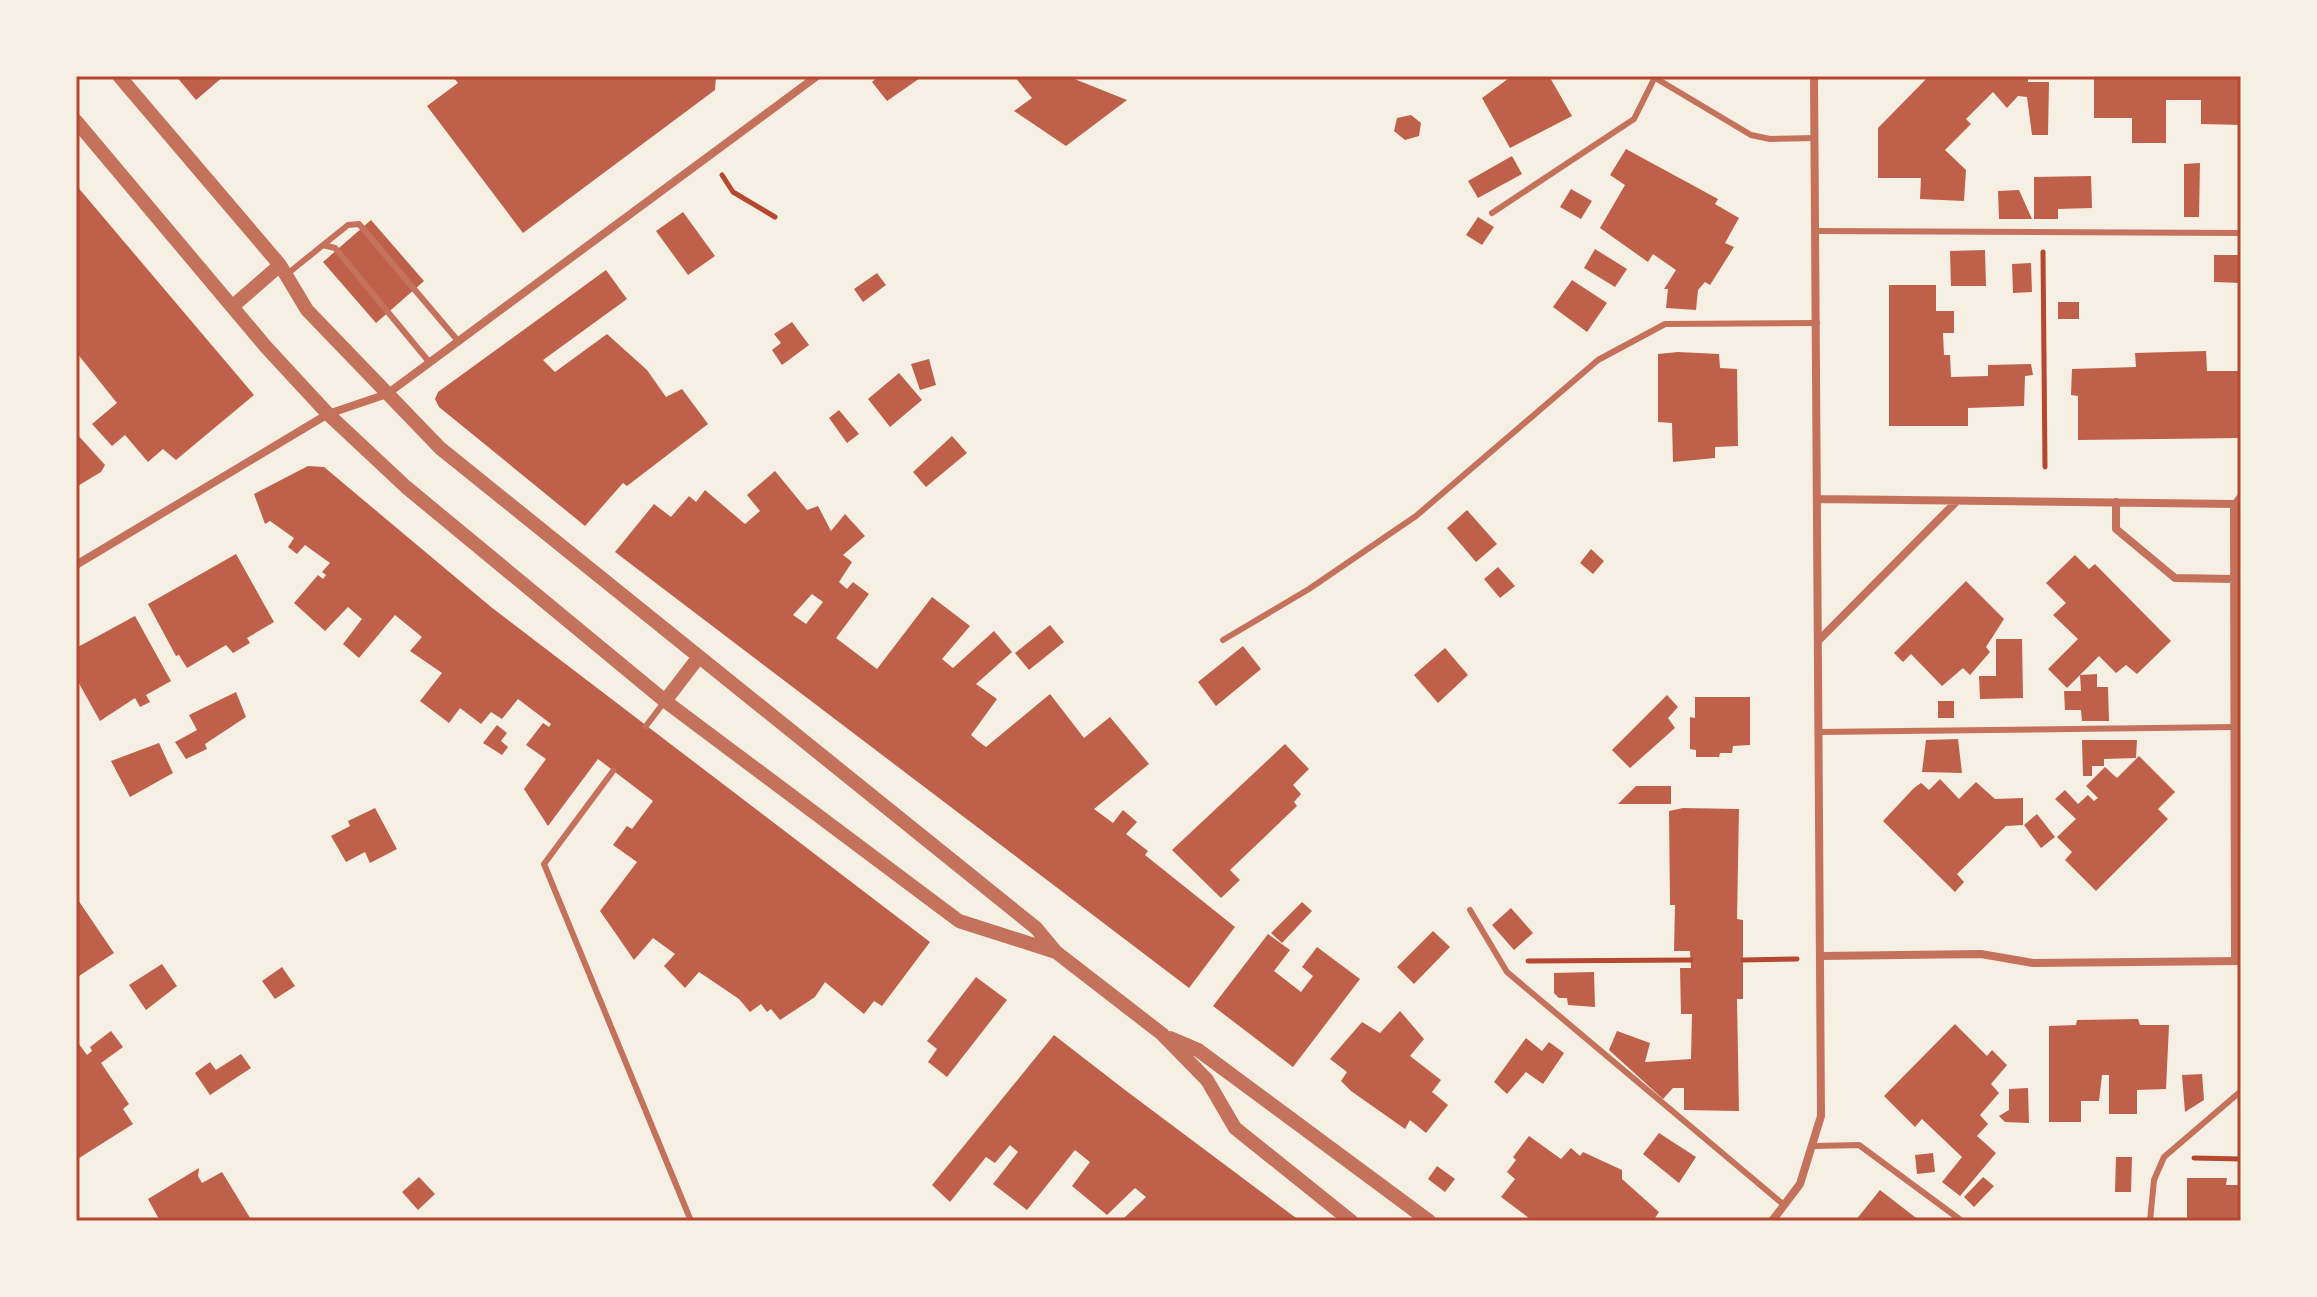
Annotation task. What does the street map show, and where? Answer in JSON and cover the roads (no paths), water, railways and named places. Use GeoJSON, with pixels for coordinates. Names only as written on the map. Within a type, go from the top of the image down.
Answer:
{"type":"FeatureCollection","features":[{"type":"Feature","properties":{"kind":"street"},"geometry":{"type":"LineString","coordinates":[[119,76],[283,270],[307,310],[460,465],[1036,928],[1056,952],[1162,1034],[1207,1080],[1235,1128],[1351,1221]]}},
{"type":"Feature","properties":{"kind":"street"},"geometry":{"type":"LineString","coordinates":[[76,565],[328,414],[387,394],[817,76]]}},
{"type":"Feature","properties":{"kind":"street"},"geometry":{"type":"LineString","coordinates":[[1772,1221],[1800,1184],[1821,1116],[1814,76]]}},
{"type":"Feature","properties":{"kind":"street"},"geometry":{"type":"LineString","coordinates":[[76,121],[328,414],[406,487],[665,701],[959,921],[1056,952]]}},
{"type":"Feature","properties":{"kind":"street"},"geometry":{"type":"LineString","coordinates":[[233,306],[283,270]]}},
{"type":"Feature","properties":{"kind":"street"},"geometry":{"type":"LineString","coordinates":[[1818,499],[2234,504],[2238,961],[2033,963],[1981,954],[1822,956]]}},
{"type":"Feature","properties":{"kind":"street"},"geometry":{"type":"LineString","coordinates":[[1818,641],[1957,501]]}},
{"type":"Feature","properties":{"kind":"street"},"geometry":{"type":"LineString","coordinates":[[2116,502],[2116,529],[2175,578],[2234,579]]}},
{"type":"Feature","properties":{"kind":"street"},"geometry":{"type":"LineString","coordinates":[[665,701],[698,658]]}},
{"type":"Feature","properties":{"kind":"street"},"geometry":{"type":"LineString","coordinates":[[1162,1034],[1198,1050],[1429,1221]]}},
{"type":"Feature","properties":{"kind":"lane"},"geometry":{"type":"LineString","coordinates":[[1492,213],[1634,119],[1653,77],[1751,135],[1770,139],[1815,138]]}},
{"type":"Feature","properties":{"kind":"lane"},"geometry":{"type":"LineString","coordinates":[[283,270],[348,225],[359,224],[459,342]]}},
{"type":"Feature","properties":{"kind":"lane"},"geometry":{"type":"LineString","coordinates":[[1816,231],[2241,233]]}},
{"type":"Feature","properties":{"kind":"lane"},"geometry":{"type":"LineString","coordinates":[[323,245],[335,248],[430,363]]}},
{"type":"Feature","properties":{"kind":"lane"},"geometry":{"type":"LineString","coordinates":[[1223,640],[1309,589],[1416,516],[1598,360],[1665,324],[1817,323]]}},
{"type":"Feature","properties":{"kind":"lane"},"geometry":{"type":"LineString","coordinates":[[2234,504],[2241,495]]}},
{"type":"Feature","properties":{"kind":"lane"},"geometry":{"type":"LineString","coordinates":[[646,726],[665,701]]}},
{"type":"Feature","properties":{"kind":"lane"},"geometry":{"type":"LineString","coordinates":[[1818,732],[2234,727]]}},
{"type":"Feature","properties":{"kind":"lane"},"geometry":{"type":"LineString","coordinates":[[613,771],[544,864],[691,1221]]}},
{"type":"Feature","properties":{"kind":"lane"},"geometry":{"type":"LineString","coordinates":[[1470,910],[1507,972],[1784,1205]]}},
{"type":"Feature","properties":{"kind":"lane"},"geometry":{"type":"LineString","coordinates":[[2150,1221],[2154,1180],[2164,1157],[2241,1091]]}},
{"type":"Feature","properties":{"kind":"lane"},"geometry":{"type":"LineString","coordinates":[[1814,1146],[1859,1145],[1962,1221]]}}]}
